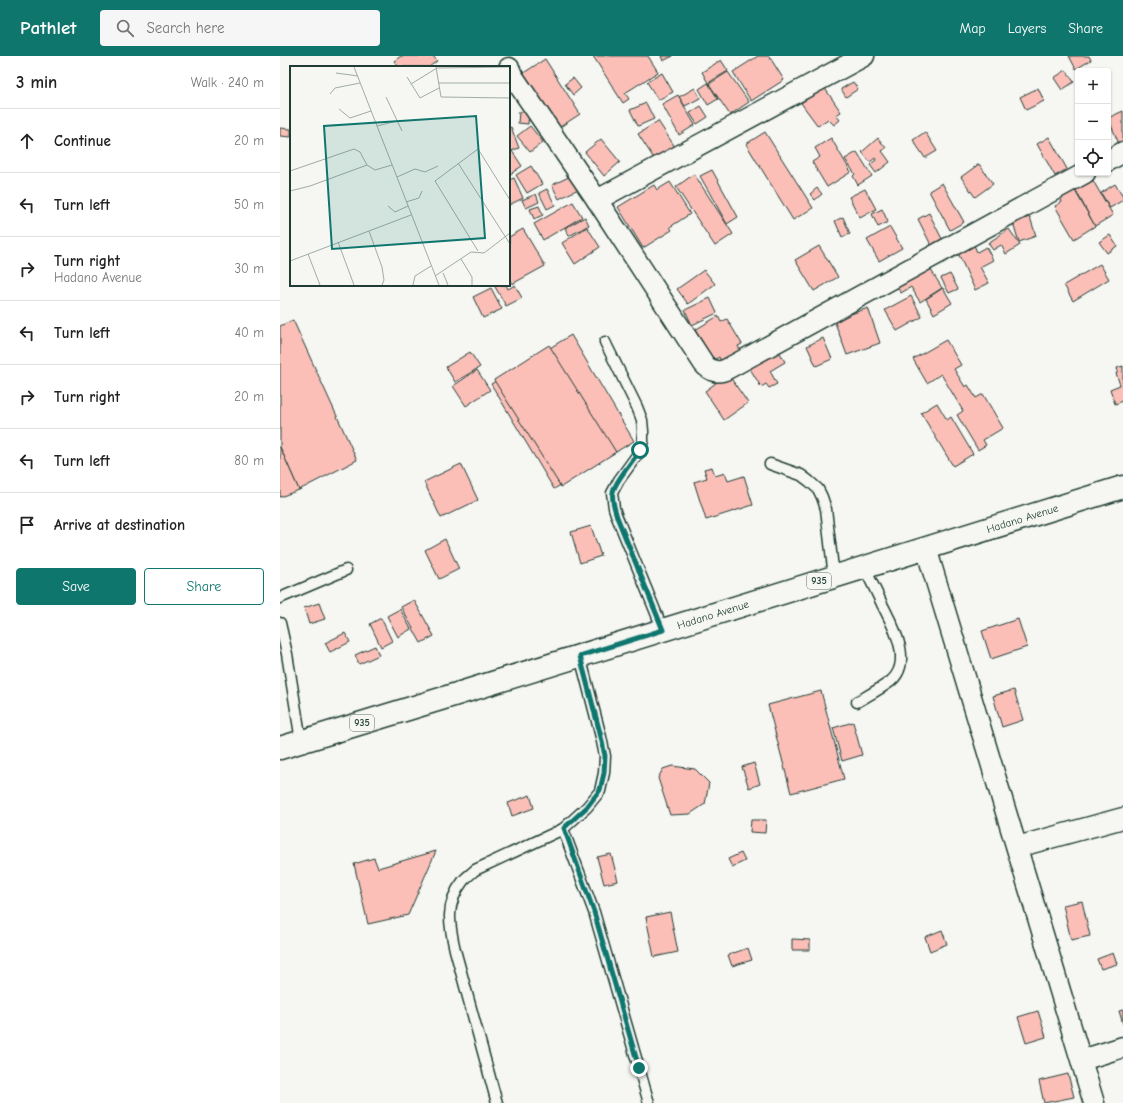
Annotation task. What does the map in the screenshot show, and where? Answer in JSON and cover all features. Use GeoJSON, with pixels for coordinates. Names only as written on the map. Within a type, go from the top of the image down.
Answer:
{"type":"FeatureCollection","features":[{"type":"Feature","properties":{"kind":"main road","name":"Hadano Avenue"},"geometry":{"type":"LineString","coordinates":[[280,748],[1123,487]]}},
{"type":"Feature","properties":{"kind":"street"},"geometry":{"type":"LineString","coordinates":[[509,66],[509,59],[512,56]]}},
{"type":"Feature","properties":{"kind":"street"},"geometry":{"type":"LineString","coordinates":[[597,200],[864,56]]}},
{"type":"Feature","properties":{"kind":"street"},"geometry":{"type":"LineString","coordinates":[[510,70],[704,364],[712,371],[719,372],[727,370],[1080,176]]}},
{"type":"Feature","properties":{"kind":"street"},"geometry":{"type":"LineString","coordinates":[[1111,159],[1123,152]]}},
{"type":"Feature","properties":{"kind":"street"},"geometry":{"type":"LineString","coordinates":[[926,548],[1094,1103]]}},
{"type":"Feature","properties":{"kind":"street"},"geometry":{"type":"LineString","coordinates":[[1017,846],[1123,818]]}},
{"type":"Feature","properties":{"kind":"street"},"geometry":{"type":"LineString","coordinates":[[1082,1060],[1123,1047]]}},
{"type":"Feature","properties":{"kind":"lane"},"geometry":{"type":"LineString","coordinates":[[604,342],[637,407],[644,431],[640,450],[619,480],[612,493],[614,508],[663,630]]}},
{"type":"Feature","properties":{"kind":"lane"},"geometry":{"type":"LineString","coordinates":[[770,464],[801,475],[818,489],[826,509],[834,577]]}},
{"type":"Feature","properties":{"kind":"lane"},"geometry":{"type":"LineString","coordinates":[[856,702],[891,680],[900,665],[901,656],[897,633],[864,567]]}},
{"type":"Feature","properties":{"kind":"lane"},"geometry":{"type":"LineString","coordinates":[[280,598],[346,570]]}},
{"type":"Feature","properties":{"kind":"lane"},"geometry":{"type":"LineString","coordinates":[[280,623],[287,654],[301,741]]}},
{"type":"Feature","properties":{"kind":"lane"},"geometry":{"type":"LineString","coordinates":[[497,1103],[455,950],[450,928],[450,909],[463,880],[474,870],[564,828],[587,807],[600,790],[604,773],[605,756],[580,656]]}},
{"type":"Feature","properties":{"kind":"lane"},"geometry":{"type":"LineString","coordinates":[[564,828],[594,912],[649,1103]]}},
{"type":"Feature","properties":{"kind":"building"},"geometry":{"type":"Polygon","coordinates":[[[401,56],[433,56],[437,61],[430,66],[398,66],[394,61],[401,56]]]}},
{"type":"Feature","properties":{"kind":"building"},"geometry":{"type":"Polygon","coordinates":[[[593,56],[648,56],[658,72],[625,93],[629,99],[623,103],[593,56]]]}},
{"type":"Feature","properties":{"kind":"building"},"geometry":{"type":"Polygon","coordinates":[[[661,56],[673,56],[663,61],[661,56]]]}},
{"type":"Feature","properties":{"kind":"building"},"geometry":{"type":"Polygon","coordinates":[[[758,56],[769,56],[784,80],[751,101],[733,72],[758,56]]]}},
{"type":"Feature","properties":{"kind":"building"},"geometry":{"type":"Polygon","coordinates":[[[1069,56],[1089,56],[1091,60],[1075,68],[1069,56]]]}},
{"type":"Feature","properties":{"kind":"building"},"geometry":{"type":"Polygon","coordinates":[[[545,59],[580,114],[557,129],[522,74],[545,59]]]}},
{"type":"Feature","properties":{"kind":"building"},"geometry":{"type":"Polygon","coordinates":[[[721,60],[728,71],[708,83],[702,72],[721,60]]]}},
{"type":"Feature","properties":{"kind":"building"},"geometry":{"type":"Polygon","coordinates":[[[1066,70],[1074,82],[1062,90],[1054,78],[1066,70]]]}},
{"type":"Feature","properties":{"kind":"building"},"geometry":{"type":"Polygon","coordinates":[[[728,72],[749,102],[730,115],[709,84],[728,72]]]}},
{"type":"Feature","properties":{"kind":"building"},"geometry":{"type":"Polygon","coordinates":[[[662,73],[673,92],[658,100],[647,82],[662,73]]]}},
{"type":"Feature","properties":{"kind":"building"},"geometry":{"type":"Polygon","coordinates":[[[573,78],[581,88],[573,95],[565,84],[573,78]]]}},
{"type":"Feature","properties":{"kind":"building"},"geometry":{"type":"Polygon","coordinates":[[[853,82],[858,89],[846,97],[841,89],[853,82]]]}},
{"type":"Feature","properties":{"kind":"building"},"geometry":{"type":"Polygon","coordinates":[[[708,83],[718,99],[708,105],[699,89],[708,83]]]}},
{"type":"Feature","properties":{"kind":"building"},"geometry":{"type":"Polygon","coordinates":[[[824,87],[841,112],[836,115],[840,120],[834,125],[828,119],[818,126],[801,103],[824,87]]]}},
{"type":"Feature","properties":{"kind":"building"},"geometry":{"type":"Polygon","coordinates":[[[695,88],[700,98],[685,106],[679,97],[695,88]]]}},
{"type":"Feature","properties":{"kind":"building"},"geometry":{"type":"Polygon","coordinates":[[[1038,88],[1044,101],[1026,110],[1020,97],[1038,88]]]}},
{"type":"Feature","properties":{"kind":"building"},"geometry":{"type":"Polygon","coordinates":[[[678,95],[695,125],[679,135],[662,104],[678,95]]]}},
{"type":"Feature","properties":{"kind":"building"},"geometry":{"type":"Polygon","coordinates":[[[646,103],[654,119],[638,126],[630,110],[646,103]]]}},
{"type":"Feature","properties":{"kind":"building"},"geometry":{"type":"Polygon","coordinates":[[[701,106],[708,117],[697,124],[690,113],[701,106]]]}},
{"type":"Feature","properties":{"kind":"building"},"geometry":{"type":"Polygon","coordinates":[[[1123,111],[1123,142],[1119,144],[1111,125],[1111,117],[1123,111]]]}},
{"type":"Feature","properties":{"kind":"building"},"geometry":{"type":"Polygon","coordinates":[[[519,112],[529,113],[528,124],[518,123],[519,112]]]}},
{"type":"Feature","properties":{"kind":"building"},"geometry":{"type":"Polygon","coordinates":[[[658,121],[675,147],[655,160],[638,134],[658,121]]]}},
{"type":"Feature","properties":{"kind":"building"},"geometry":{"type":"Polygon","coordinates":[[[530,126],[543,142],[530,152],[517,136],[530,126]]]}},
{"type":"Feature","properties":{"kind":"building"},"geometry":{"type":"Polygon","coordinates":[[[280,128],[290,129],[290,137],[280,136],[280,128]]]}},
{"type":"Feature","properties":{"kind":"building"},"geometry":{"type":"Polygon","coordinates":[[[510,128],[519,148],[510,152],[510,128]]]}},
{"type":"Feature","properties":{"kind":"building"},"geometry":{"type":"Polygon","coordinates":[[[765,132],[813,208],[793,220],[746,144],[765,132]]]}},
{"type":"Feature","properties":{"kind":"building"},"geometry":{"type":"Polygon","coordinates":[[[925,132],[937,151],[925,158],[913,140],[925,132]]]}},
{"type":"Feature","properties":{"kind":"building"},"geometry":{"type":"Polygon","coordinates":[[[1049,137],[1067,169],[1055,176],[1037,144],[1049,137]]]}},
{"type":"Feature","properties":{"kind":"building"},"geometry":{"type":"Polygon","coordinates":[[[831,138],[851,172],[827,187],[812,162],[820,157],[815,148],[831,138]]]}},
{"type":"Feature","properties":{"kind":"building"},"geometry":{"type":"Polygon","coordinates":[[[878,138],[886,148],[882,151],[890,162],[876,173],[870,165],[876,160],[875,158],[870,162],[862,152],[878,138]]]}},
{"type":"Feature","properties":{"kind":"building"},"geometry":{"type":"Polygon","coordinates":[[[601,139],[620,162],[604,176],[585,152],[601,139]]]}},
{"type":"Feature","properties":{"kind":"building"},"geometry":{"type":"Polygon","coordinates":[[[512,151],[522,166],[510,174],[510,152],[512,151]]]}},
{"type":"Feature","properties":{"kind":"building"},"geometry":{"type":"Polygon","coordinates":[[[857,152],[872,176],[858,185],[853,176],[855,174],[845,159],[857,152]]]}},
{"type":"Feature","properties":{"kind":"building"},"geometry":{"type":"Polygon","coordinates":[[[979,164],[993,184],[975,197],[961,177],[979,164]]]}},
{"type":"Feature","properties":{"kind":"building"},"geometry":{"type":"Polygon","coordinates":[[[531,166],[542,184],[527,193],[516,175],[531,166]]]}},
{"type":"Feature","properties":{"kind":"building"},"geometry":{"type":"Polygon","coordinates":[[[712,170],[738,217],[727,224],[700,176],[712,170]]]}},
{"type":"Feature","properties":{"kind":"building"},"geometry":{"type":"Polygon","coordinates":[[[575,174],[582,187],[559,199],[552,185],[575,174]]]}},
{"type":"Feature","properties":{"kind":"building"},"geometry":{"type":"Polygon","coordinates":[[[694,174],[733,234],[715,246],[676,187],[694,174]]]}},
{"type":"Feature","properties":{"kind":"building"},"geometry":{"type":"Polygon","coordinates":[[[514,178],[523,198],[510,204],[510,180],[514,178]]]}},
{"type":"Feature","properties":{"kind":"building"},"geometry":{"type":"Polygon","coordinates":[[[1092,179],[1113,215],[1095,226],[1075,189],[1092,179]]]}},
{"type":"Feature","properties":{"kind":"building"},"geometry":{"type":"Polygon","coordinates":[[[670,182],[690,214],[670,227],[672,230],[643,248],[618,207],[654,185],[657,190],[670,182]]]}},
{"type":"Feature","properties":{"kind":"building"},"geometry":{"type":"Polygon","coordinates":[[[942,183],[964,222],[950,230],[929,191],[942,183]]]}},
{"type":"Feature","properties":{"kind":"building"},"geometry":{"type":"Polygon","coordinates":[[[1115,184],[1123,197],[1123,200],[1110,208],[1101,193],[1115,184]]]}},
{"type":"Feature","properties":{"kind":"building"},"geometry":{"type":"Polygon","coordinates":[[[817,188],[822,194],[815,200],[810,194],[817,188]]]}},
{"type":"Feature","properties":{"kind":"building"},"geometry":{"type":"Polygon","coordinates":[[[547,189],[555,205],[547,209],[539,193],[547,189]]]}},
{"type":"Feature","properties":{"kind":"building"},"geometry":{"type":"Polygon","coordinates":[[[865,189],[876,209],[860,218],[849,197],[865,189]]]}},
{"type":"Feature","properties":{"kind":"building"},"geometry":{"type":"Polygon","coordinates":[[[1074,189],[1095,226],[1074,239],[1055,206],[1062,202],[1060,197],[1074,189]]]}},
{"type":"Feature","properties":{"kind":"building"},"geometry":{"type":"Polygon","coordinates":[[[536,194],[539,202],[526,208],[522,200],[536,194]]]}},
{"type":"Feature","properties":{"kind":"building"},"geometry":{"type":"Polygon","coordinates":[[[573,202],[582,217],[543,240],[534,224],[573,202]]]}},
{"type":"Feature","properties":{"kind":"building"},"geometry":{"type":"Polygon","coordinates":[[[539,206],[543,215],[534,219],[530,209],[539,206]]]}},
{"type":"Feature","properties":{"kind":"building"},"geometry":{"type":"Polygon","coordinates":[[[882,209],[888,222],[878,227],[872,214],[882,209]]]}},
{"type":"Feature","properties":{"kind":"building"},"geometry":{"type":"Polygon","coordinates":[[[929,213],[942,239],[931,245],[918,219],[929,213]]]}},
{"type":"Feature","properties":{"kind":"building"},"geometry":{"type":"Polygon","coordinates":[[[585,217],[589,225],[569,236],[565,228],[585,217]]]}},
{"type":"Feature","properties":{"kind":"building"},"geometry":{"type":"Polygon","coordinates":[[[843,217],[850,234],[842,237],[835,221],[843,217]]]}},
{"type":"Feature","properties":{"kind":"building"},"geometry":{"type":"Polygon","coordinates":[[[1030,217],[1036,236],[1019,242],[1013,223],[1030,217]]]}},
{"type":"Feature","properties":{"kind":"building"},"geometry":{"type":"Polygon","coordinates":[[[587,227],[600,247],[575,264],[562,243],[587,227]]]}},
{"type":"Feature","properties":{"kind":"building"},"geometry":{"type":"Polygon","coordinates":[[[890,227],[902,248],[879,261],[867,240],[890,227]]]}},
{"type":"Feature","properties":{"kind":"building"},"geometry":{"type":"Polygon","coordinates":[[[523,229],[545,266],[512,284],[510,280],[510,236],[523,229]]]}},
{"type":"Feature","properties":{"kind":"building"},"geometry":{"type":"Polygon","coordinates":[[[1009,229],[1020,245],[1006,254],[1001,245],[993,250],[988,243],[1009,229]]]}},
{"type":"Feature","properties":{"kind":"building"},"geometry":{"type":"Polygon","coordinates":[[[1110,235],[1117,246],[1107,253],[1099,242],[1110,235]]]}},
{"type":"Feature","properties":{"kind":"building"},"geometry":{"type":"Polygon","coordinates":[[[974,245],[977,252],[986,247],[993,260],[980,267],[989,283],[975,290],[958,253],[974,245]]]}},
{"type":"Feature","properties":{"kind":"building"},"geometry":{"type":"Polygon","coordinates":[[[819,246],[838,277],[814,291],[795,260],[819,246]]]}},
{"type":"Feature","properties":{"kind":"building"},"geometry":{"type":"Polygon","coordinates":[[[1100,264],[1109,279],[1073,301],[1064,285],[1100,264]]]}},
{"type":"Feature","properties":{"kind":"building"},"geometry":{"type":"Polygon","coordinates":[[[928,265],[942,288],[920,302],[911,287],[901,293],[895,284],[928,265]]]}},
{"type":"Feature","properties":{"kind":"building"},"geometry":{"type":"Polygon","coordinates":[[[704,270],[715,284],[688,304],[677,289],[704,270]]]}},
{"type":"Feature","properties":{"kind":"building"},"geometry":{"type":"Polygon","coordinates":[[[950,274],[958,289],[949,293],[941,278],[950,274]]]}},
{"type":"Feature","properties":{"kind":"building"},"geometry":{"type":"Polygon","coordinates":[[[515,285],[522,298],[506,306],[495,286],[506,286],[508,289],[515,285]]]}},
{"type":"Feature","properties":{"kind":"building"},"geometry":{"type":"Polygon","coordinates":[[[491,288],[502,309],[483,318],[473,297],[491,288]]]}},
{"type":"Feature","properties":{"kind":"building"},"geometry":{"type":"Polygon","coordinates":[[[943,288],[952,303],[934,314],[926,299],[943,288]]]}},
{"type":"Feature","properties":{"kind":"building"},"geometry":{"type":"Polygon","coordinates":[[[911,296],[922,317],[897,331],[885,310],[911,296]]]}},
{"type":"Feature","properties":{"kind":"building"},"geometry":{"type":"Polygon","coordinates":[[[710,298],[717,313],[692,325],[685,310],[710,298]]]}},
{"type":"Feature","properties":{"kind":"building"},"geometry":{"type":"Polygon","coordinates":[[[868,308],[880,343],[847,355],[834,320],[868,308]]]}},
{"type":"Feature","properties":{"kind":"building"},"geometry":{"type":"Polygon","coordinates":[[[718,316],[721,322],[727,319],[742,344],[738,346],[740,350],[721,362],[719,357],[714,360],[695,330],[718,316]]]}},
{"type":"Feature","properties":{"kind":"building"},"geometry":{"type":"Polygon","coordinates":[[[293,320],[357,460],[299,490],[280,447],[280,326],[293,320]]]}},
{"type":"Feature","properties":{"kind":"building"},"geometry":{"type":"Polygon","coordinates":[[[571,335],[634,441],[554,489],[491,384],[571,335]]]}},
{"type":"Feature","properties":{"kind":"building"},"geometry":{"type":"Polygon","coordinates":[[[823,338],[832,359],[816,366],[807,346],[823,338]]]}},
{"type":"Feature","properties":{"kind":"building"},"geometry":{"type":"Polygon","coordinates":[[[946,340],[961,365],[954,369],[965,387],[968,385],[976,398],[983,394],[1003,428],[983,440],[986,445],[978,450],[957,415],[963,411],[941,374],[927,383],[913,359],[946,340]]]}},
{"type":"Feature","properties":{"kind":"building"},"geometry":{"type":"Polygon","coordinates":[[[549,345],[616,452],[561,487],[494,380],[549,345]]]}},
{"type":"Feature","properties":{"kind":"building"},"geometry":{"type":"Polygon","coordinates":[[[779,351],[785,362],[770,371],[777,384],[769,388],[766,384],[761,387],[746,362],[779,351]]]}},
{"type":"Feature","properties":{"kind":"building"},"geometry":{"type":"Polygon","coordinates":[[[470,352],[480,367],[455,382],[446,367],[470,352]]]}},
{"type":"Feature","properties":{"kind":"building"},"geometry":{"type":"Polygon","coordinates":[[[1123,366],[1123,401],[1115,404],[1110,389],[1120,385],[1116,373],[1118,372],[1117,368],[1123,366]]]}},
{"type":"Feature","properties":{"kind":"building"},"geometry":{"type":"Polygon","coordinates":[[[477,370],[490,390],[466,406],[453,386],[477,370]]]}},
{"type":"Feature","properties":{"kind":"building"},"geometry":{"type":"Polygon","coordinates":[[[728,374],[748,403],[724,420],[705,391],[728,374]]]}},
{"type":"Feature","properties":{"kind":"building"},"geometry":{"type":"Polygon","coordinates":[[[937,403],[947,420],[951,417],[973,454],[953,466],[921,413],[937,403]]]}},
{"type":"Feature","properties":{"kind":"building"},"geometry":{"type":"Polygon","coordinates":[[[280,447],[299,490],[280,497],[280,447]]]}},
{"type":"Feature","properties":{"kind":"building"},"geometry":{"type":"Polygon","coordinates":[[[461,464],[478,500],[441,518],[424,482],[461,464]]]}},
{"type":"Feature","properties":{"kind":"building"},"geometry":{"type":"Polygon","coordinates":[[[712,467],[715,476],[725,473],[728,481],[744,476],[753,505],[706,520],[694,482],[707,478],[704,469],[712,467]]]}},
{"type":"Feature","properties":{"kind":"building"},"geometry":{"type":"Polygon","coordinates":[[[591,526],[601,556],[580,563],[571,532],[591,526]]]}},
{"type":"Feature","properties":{"kind":"building"},"geometry":{"type":"Polygon","coordinates":[[[445,539],[459,569],[439,579],[425,550],[445,539]]]}},
{"type":"Feature","properties":{"kind":"building"},"geometry":{"type":"Polygon","coordinates":[[[414,600],[434,636],[421,643],[401,607],[414,600]]]}},
{"type":"Feature","properties":{"kind":"building"},"geometry":{"type":"Polygon","coordinates":[[[319,603],[325,619],[309,624],[304,608],[319,603]]]}},
{"type":"Feature","properties":{"kind":"building"},"geometry":{"type":"Polygon","coordinates":[[[400,609],[411,629],[398,637],[387,616],[400,609]]]}},
{"type":"Feature","properties":{"kind":"building"},"geometry":{"type":"Polygon","coordinates":[[[381,618],[392,641],[381,647],[370,624],[381,618]]]}},
{"type":"Feature","properties":{"kind":"building"},"geometry":{"type":"Polygon","coordinates":[[[1018,619],[1027,647],[991,659],[982,631],[1018,619]]]}},
{"type":"Feature","properties":{"kind":"building"},"geometry":{"type":"Polygon","coordinates":[[[345,633],[350,642],[330,652],[325,643],[345,633]]]}},
{"type":"Feature","properties":{"kind":"building"},"geometry":{"type":"Polygon","coordinates":[[[375,646],[379,655],[359,664],[355,655],[375,646]]]}},
{"type":"Feature","properties":{"kind":"building"},"geometry":{"type":"Polygon","coordinates":[[[1014,690],[1023,720],[1002,727],[993,696],[1014,690]]]}},
{"type":"Feature","properties":{"kind":"building"},"geometry":{"type":"Polygon","coordinates":[[[821,691],[844,779],[791,793],[768,705],[821,691]]]}},
{"type":"Feature","properties":{"kind":"building"},"geometry":{"type":"Polygon","coordinates":[[[853,722],[862,755],[842,761],[833,728],[853,722]]]}},
{"type":"Feature","properties":{"kind":"building"},"geometry":{"type":"Polygon","coordinates":[[[754,763],[760,784],[749,788],[742,767],[754,763]]]}},
{"type":"Feature","properties":{"kind":"building"},"geometry":{"type":"Polygon","coordinates":[[[672,766],[695,769],[709,783],[705,804],[690,814],[670,815],[658,778],[663,769],[672,766]]]}},
{"type":"Feature","properties":{"kind":"building"},"geometry":{"type":"Polygon","coordinates":[[[530,795],[534,808],[512,816],[508,803],[530,795]]]}},
{"type":"Feature","properties":{"kind":"building"},"geometry":{"type":"Polygon","coordinates":[[[751,820],[766,820],[765,833],[750,832],[751,820]]]}},
{"type":"Feature","properties":{"kind":"building"},"geometry":{"type":"Polygon","coordinates":[[[436,851],[408,915],[368,924],[354,864],[374,858],[378,868],[436,851]]]}},
{"type":"Feature","properties":{"kind":"building"},"geometry":{"type":"Polygon","coordinates":[[[741,853],[745,861],[732,867],[728,859],[741,853]]]}},
{"type":"Feature","properties":{"kind":"building"},"geometry":{"type":"Polygon","coordinates":[[[611,854],[618,881],[604,884],[597,857],[611,854]]]}},
{"type":"Feature","properties":{"kind":"building"},"geometry":{"type":"Polygon","coordinates":[[[1082,901],[1090,936],[1071,940],[1063,905],[1082,901]]]}},
{"type":"Feature","properties":{"kind":"building"},"geometry":{"type":"Polygon","coordinates":[[[670,912],[678,952],[654,957],[646,917],[670,912]]]}},
{"type":"Feature","properties":{"kind":"building"},"geometry":{"type":"Polygon","coordinates":[[[942,930],[947,944],[930,951],[925,937],[942,930]]]}},
{"type":"Feature","properties":{"kind":"building"},"geometry":{"type":"Polygon","coordinates":[[[792,939],[810,940],[810,950],[792,950],[792,939]]]}},
{"type":"Feature","properties":{"kind":"building"},"geometry":{"type":"Polygon","coordinates":[[[748,948],[752,960],[732,966],[728,955],[748,948]]]}},
{"type":"Feature","properties":{"kind":"building"},"geometry":{"type":"Polygon","coordinates":[[[1113,953],[1117,964],[1101,969],[1097,959],[1113,953]]]}},
{"type":"Feature","properties":{"kind":"building"},"geometry":{"type":"Polygon","coordinates":[[[1123,1010],[1123,1024],[1119,1011],[1123,1010]]]}},
{"type":"Feature","properties":{"kind":"building"},"geometry":{"type":"Polygon","coordinates":[[[1038,1011],[1046,1037],[1026,1043],[1018,1017],[1038,1011]]]}},
{"type":"Feature","properties":{"kind":"building"},"geometry":{"type":"Polygon","coordinates":[[[1068,1074],[1074,1097],[1044,1103],[1039,1081],[1068,1074]]]}},
{"type":"Feature","properties":{"kind":"route"},"geometry":{"type":"LineString","coordinates":[[639,1068],[594,912],[564,828],[587,807],[600,790],[604,773],[605,756],[580,656],[663,630],[617,517],[612,493],[619,480],[640,450]]}}]}
